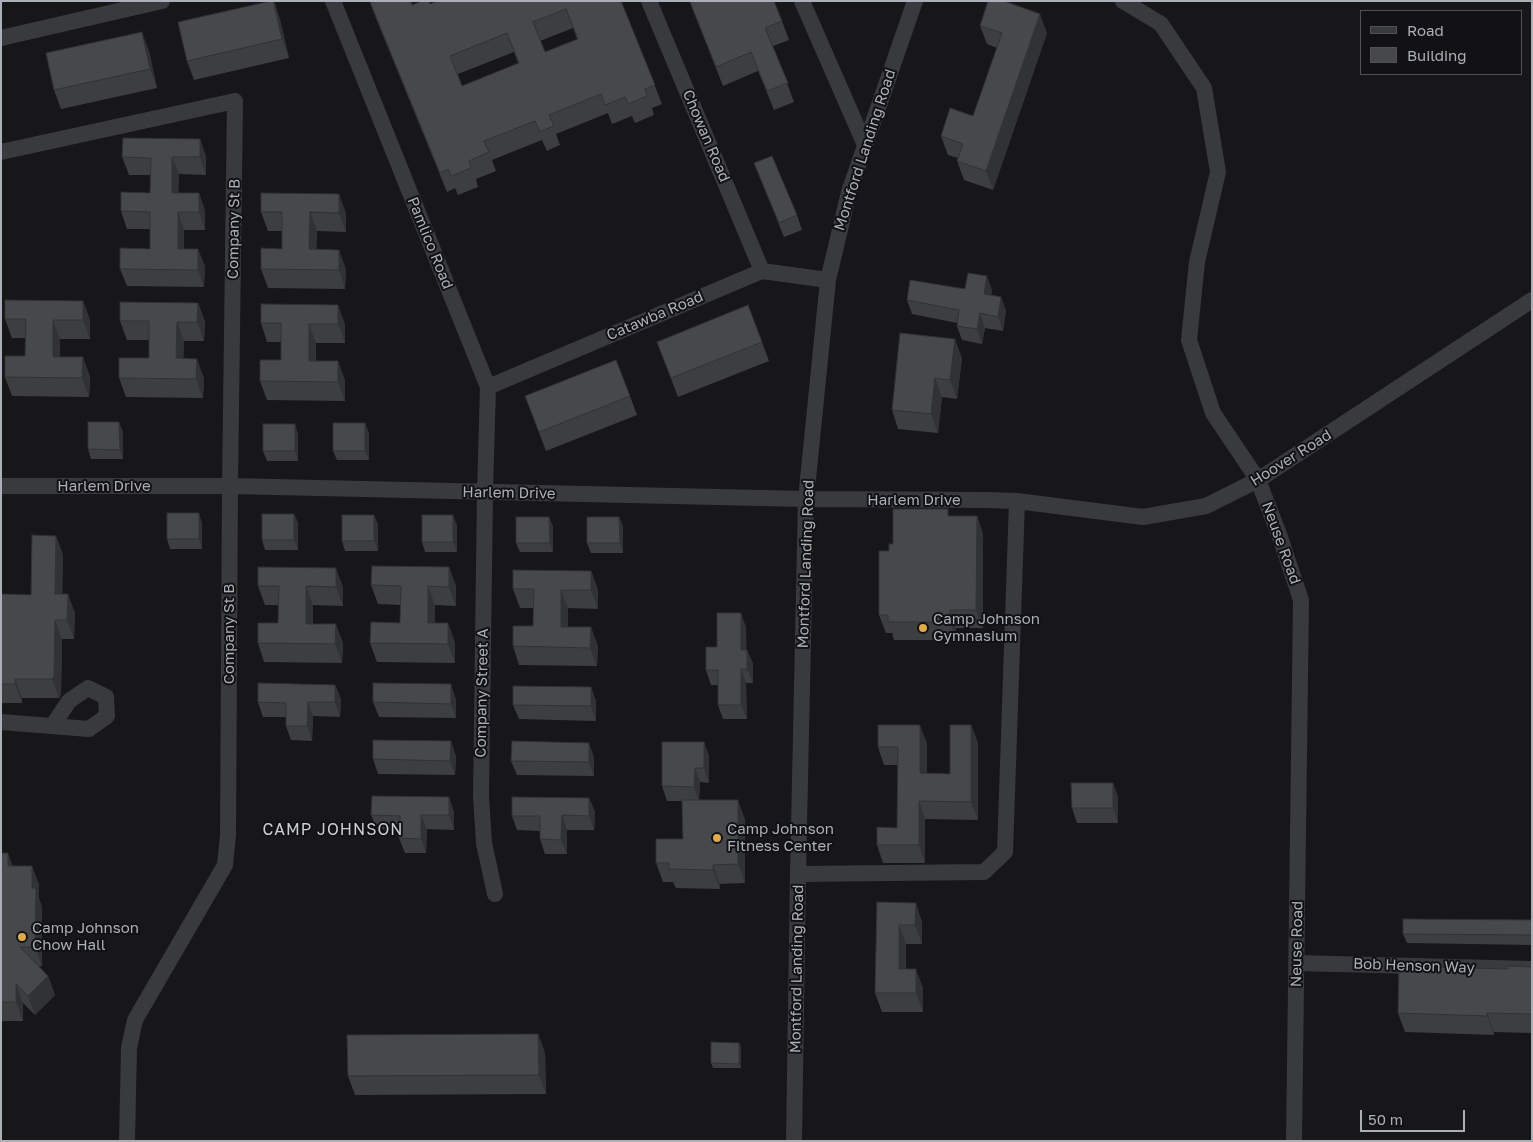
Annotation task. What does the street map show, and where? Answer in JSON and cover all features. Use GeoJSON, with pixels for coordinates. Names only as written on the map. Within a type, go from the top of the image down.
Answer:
{"type":"FeatureCollection","features":[{"type":"Feature","properties":{"kind":"street"},"geometry":{"type":"LineString","coordinates":[[1,38],[162,1]]}},
{"type":"Feature","properties":{"kind":"street","name":"Pamlico Road"},"geometry":{"type":"LineString","coordinates":[[333,1],[488,386],[485,492]]}},
{"type":"Feature","properties":{"kind":"street","name":"Chowan Road"},"geometry":{"type":"LineString","coordinates":[[649,1],[762,271]]}},
{"type":"Feature","properties":{"kind":"street"},"geometry":{"type":"LineString","coordinates":[[802,1],[865,145]]}},
{"type":"Feature","properties":{"kind":"street","name":"Montford Landing Road"},"geometry":{"type":"LineString","coordinates":[[794,1141],[806,499],[828,280],[849,192],[915,1]]}},
{"type":"Feature","properties":{"kind":"street","name":"Neuse Road"},"geometry":{"type":"LineString","coordinates":[[1123,1],[1161,24],[1204,88],[1218,172],[1197,262],[1189,340],[1213,413],[1258,480],[1301,600],[1294,1141]]}},
{"type":"Feature","properties":{"kind":"street","name":"Company St B"},"geometry":{"type":"LineString","coordinates":[[1,152],[235,101],[226,865],[135,1020],[129,1048],[127,1141]]}},
{"type":"Feature","properties":{"kind":"street"},"geometry":{"type":"LineString","coordinates":[[762,271],[828,280]]}},
{"type":"Feature","properties":{"kind":"street","name":"Catawba Road"},"geometry":{"type":"LineString","coordinates":[[488,386],[762,271]]}},
{"type":"Feature","properties":{"kind":"street","name":"Hoover Road"},"geometry":{"type":"LineString","coordinates":[[1017,502],[1144,517],[1206,506],[1258,480],[1532,300]]}},
{"type":"Feature","properties":{"kind":"street","name":"Harlem Drive"},"geometry":{"type":"LineString","coordinates":[[1,486],[230,486],[1017,502]]}},
{"type":"Feature","properties":{"kind":"street","name":"Company Street A"},"geometry":{"type":"LineString","coordinates":[[485,492],[481,797],[484,843],[495,894]]}},
{"type":"Feature","properties":{"kind":"street"},"geometry":{"type":"LineString","coordinates":[[798,874],[984,872],[1006,852],[1017,502]]}},
{"type":"Feature","properties":{"kind":"street"},"geometry":{"type":"LineString","coordinates":[[1,722],[53,725]]}},
{"type":"Feature","properties":{"kind":"street","name":"Bob Henson Way"},"geometry":{"type":"LineString","coordinates":[[1296,963],[1532,969]]}},
{"type":"Feature","properties":{"kind":"building"},"geometry":{"type":"Polygon","coordinates":[[[273,1],[282,39],[187,61],[178,22],[273,1]]]}},
{"type":"Feature","properties":{"kind":"building"},"geometry":{"type":"Polygon","coordinates":[[[411,1],[412,5],[422,1],[429,1],[430,4],[437,1],[621,1],[655,85],[645,89],[647,96],[628,104],[625,97],[605,105],[601,94],[549,115],[554,126],[540,132],[535,121],[484,141],[489,152],[469,161],[471,168],[451,176],[448,169],[440,173],[370,2],[411,1]],[[566,9],[533,22],[545,52],[578,39],[566,9]],[[507,33],[450,56],[462,86],[519,63],[507,33]]]}},
{"type":"Feature","properties":{"kind":"building"},"geometry":{"type":"Polygon","coordinates":[[[691,1],[774,1],[782,21],[765,28],[788,83],[767,91],[751,52],[716,67],[691,1]]]}},
{"type":"Feature","properties":{"kind":"building"},"geometry":{"type":"Polygon","coordinates":[[[988,1],[1004,1],[1040,14],[986,171],[957,161],[963,144],[941,136],[950,108],[973,116],[1002,33],[980,26],[988,1]]]}},
{"type":"Feature","properties":{"kind":"building"},"geometry":{"type":"Polygon","coordinates":[[[142,32],[150,69],[54,90],[46,53],[142,32]]]}},
{"type":"Feature","properties":{"kind":"building"},"geometry":{"type":"Polygon","coordinates":[[[123,138],[200,139],[200,157],[172,157],[172,193],[199,193],[199,212],[178,212],[178,249],[198,249],[198,270],[120,269],[120,248],[150,249],[150,212],[121,211],[121,192],[150,193],[151,158],[122,157],[123,138]]]}},
{"type":"Feature","properties":{"kind":"building"},"geometry":{"type":"Polygon","coordinates":[[[772,156],[797,215],[779,223],[754,163],[772,156]]]}},
{"type":"Feature","properties":{"kind":"building"},"geometry":{"type":"Polygon","coordinates":[[[261,193],[339,194],[339,213],[310,212],[309,249],[339,250],[339,270],[261,269],[261,248],[282,249],[282,212],[261,212],[261,193]]]}},
{"type":"Feature","properties":{"kind":"building"},"geometry":{"type":"Polygon","coordinates":[[[968,273],[987,276],[984,294],[1001,297],[998,317],[980,313],[977,329],[957,326],[959,310],[907,300],[910,280],[965,289],[968,273]]]}},
{"type":"Feature","properties":{"kind":"building"},"geometry":{"type":"Polygon","coordinates":[[[5,300],[83,301],[83,320],[53,320],[53,357],[83,357],[82,378],[5,377],[5,356],[25,356],[26,319],[5,319],[5,300]]]}},
{"type":"Feature","properties":{"kind":"building"},"geometry":{"type":"Polygon","coordinates":[[[120,302],[198,303],[197,322],[177,322],[176,358],[197,359],[196,379],[119,378],[119,358],[149,358],[149,321],[120,321],[120,302]]]}},
{"type":"Feature","properties":{"kind":"building"},"geometry":{"type":"Polygon","coordinates":[[[261,304],[338,305],[338,324],[309,324],[309,361],[338,361],[338,382],[260,381],[260,360],[281,360],[281,323],[261,323],[261,304]]]}},
{"type":"Feature","properties":{"kind":"building"},"geometry":{"type":"Polygon","coordinates":[[[748,305],[762,342],[671,378],[657,342],[748,305]]]}},
{"type":"Feature","properties":{"kind":"building"},"geometry":{"type":"Polygon","coordinates":[[[900,333],[955,339],[950,380],[935,378],[931,414],[892,410],[900,333]]]}},
{"type":"Feature","properties":{"kind":"building"},"geometry":{"type":"Polygon","coordinates":[[[616,360],[630,396],[539,432],[525,396],[616,360]]]}},
{"type":"Feature","properties":{"kind":"building"},"geometry":{"type":"Polygon","coordinates":[[[88,422],[119,422],[120,450],[88,449],[88,422]]]}},
{"type":"Feature","properties":{"kind":"building"},"geometry":{"type":"Polygon","coordinates":[[[333,423],[365,423],[365,451],[333,451],[333,423]]]}},
{"type":"Feature","properties":{"kind":"building"},"geometry":{"type":"Polygon","coordinates":[[[263,424],[295,424],[295,451],[263,451],[263,424]]]}},
{"type":"Feature","properties":{"kind":"building"},"geometry":{"type":"Polygon","coordinates":[[[893,509],[948,509],[948,516],[977,516],[976,610],[950,610],[950,622],[888,622],[888,615],[879,615],[879,551],[889,551],[889,544],[893,544],[893,509]]]}},
{"type":"Feature","properties":{"kind":"building"},"geometry":{"type":"Polygon","coordinates":[[[167,513],[199,513],[199,539],[167,539],[167,513]]]}},
{"type":"Feature","properties":{"kind":"building"},"geometry":{"type":"Polygon","coordinates":[[[262,514],[294,514],[294,540],[262,540],[262,514]]]}},
{"type":"Feature","properties":{"kind":"building"},"geometry":{"type":"Polygon","coordinates":[[[342,515],[374,515],[374,541],[342,541],[342,515]]]}},
{"type":"Feature","properties":{"kind":"building"},"geometry":{"type":"Polygon","coordinates":[[[422,515],[453,515],[453,542],[422,542],[422,515]]]}},
{"type":"Feature","properties":{"kind":"building"},"geometry":{"type":"Polygon","coordinates":[[[516,517],[549,517],[550,543],[516,543],[516,517]]]}},
{"type":"Feature","properties":{"kind":"building"},"geometry":{"type":"Polygon","coordinates":[[[587,517],[619,517],[620,543],[587,543],[587,517]]]}},
{"type":"Feature","properties":{"kind":"building"},"geometry":{"type":"Polygon","coordinates":[[[32,535],[56,536],[55,594],[68,594],[67,620],[55,620],[54,676],[52,679],[15,679],[15,684],[1,684],[1,594],[31,595],[32,535]]]}},
{"type":"Feature","properties":{"kind":"building"},"geometry":{"type":"Polygon","coordinates":[[[372,566],[449,567],[449,587],[428,586],[428,623],[448,623],[448,644],[370,643],[371,622],[400,623],[401,586],[371,585],[372,566]]]}},
{"type":"Feature","properties":{"kind":"building"},"geometry":{"type":"Polygon","coordinates":[[[258,567],[336,568],[336,587],[306,586],[306,624],[336,624],[335,644],[258,643],[258,623],[278,623],[279,586],[258,586],[258,567]]]}},
{"type":"Feature","properties":{"kind":"building"},"geometry":{"type":"Polygon","coordinates":[[[513,570],[591,571],[591,590],[561,590],[561,627],[591,627],[590,648],[513,646],[513,626],[533,626],[534,589],[513,589],[513,570]]]}},
{"type":"Feature","properties":{"kind":"building"},"geometry":{"type":"Polygon","coordinates":[[[717,613],[741,613],[741,650],[747,650],[747,669],[741,669],[741,705],[718,705],[718,670],[706,670],[706,647],[717,647],[717,613]]]}},
{"type":"Feature","properties":{"kind":"building"},"geometry":{"type":"Polygon","coordinates":[[[258,683],[335,685],[335,702],[308,702],[307,726],[286,726],[286,703],[258,702],[258,683]]]}},
{"type":"Feature","properties":{"kind":"building"},"geometry":{"type":"Polygon","coordinates":[[[373,683],[451,684],[451,704],[373,702],[373,683]]]}},
{"type":"Feature","properties":{"kind":"building"},"geometry":{"type":"Polygon","coordinates":[[[513,686],[591,687],[591,706],[513,705],[513,686]]]}},
{"type":"Feature","properties":{"kind":"building"},"geometry":{"type":"Polygon","coordinates":[[[878,725],[920,725],[920,773],[950,774],[950,725],[971,725],[971,802],[919,801],[919,845],[877,845],[877,827],[897,828],[898,747],[878,747],[878,725]]]}},
{"type":"Feature","properties":{"kind":"building"},"geometry":{"type":"Polygon","coordinates":[[[373,740],[451,741],[450,761],[373,759],[373,740]]]}},
{"type":"Feature","properties":{"kind":"building"},"geometry":{"type":"Polygon","coordinates":[[[512,741],[589,743],[589,762],[511,761],[512,741]]]}},
{"type":"Feature","properties":{"kind":"building"},"geometry":{"type":"Polygon","coordinates":[[[662,742],[704,742],[704,768],[695,768],[694,787],[662,786],[662,742]]]}},
{"type":"Feature","properties":{"kind":"building"},"geometry":{"type":"Polygon","coordinates":[[[1071,783],[1113,783],[1113,808],[1072,808],[1071,783]]]}},
{"type":"Feature","properties":{"kind":"building"},"geometry":{"type":"Polygon","coordinates":[[[372,796],[449,797],[449,815],[421,815],[421,839],[399,838],[400,816],[371,815],[372,796]]]}},
{"type":"Feature","properties":{"kind":"building"},"geometry":{"type":"Polygon","coordinates":[[[512,797],[589,798],[589,816],[562,815],[561,840],[540,839],[540,816],[512,816],[512,797]]]}},
{"type":"Feature","properties":{"kind":"building"},"geometry":{"type":"Polygon","coordinates":[[[682,800],[738,800],[738,864],[713,865],[713,870],[669,869],[669,863],[656,863],[656,839],[683,839],[682,800]]]}},
{"type":"Feature","properties":{"kind":"building","name":"Camp Johnson Chow Hall"},"geometry":{"type":"Polygon","coordinates":[[[1,853],[8,853],[8,866],[32,866],[32,888],[36,888],[35,947],[20,947],[48,976],[28,996],[16,984],[16,1002],[1,1002],[1,853]]]}},
{"type":"Feature","properties":{"kind":"building"},"geometry":{"type":"Polygon","coordinates":[[[877,902],[916,903],[915,925],[899,925],[899,969],[916,969],[916,993],[875,993],[877,902]]]}},
{"type":"Feature","properties":{"kind":"building"},"geometry":{"type":"Polygon","coordinates":[[[1403,919],[1532,920],[1532,935],[1403,934],[1403,919]]]}},
{"type":"Feature","properties":{"kind":"building"},"geometry":{"type":"Polygon","coordinates":[[[1399,966],[1508,969],[1508,966],[1532,967],[1532,1014],[1487,1013],[1487,1016],[1398,1013],[1399,966]]]}},
{"type":"Feature","properties":{"kind":"building"},"geometry":{"type":"Polygon","coordinates":[[[538,1034],[539,1075],[348,1076],[347,1035],[538,1034]]]}},
{"type":"Feature","properties":{"kind":"building"},"geometry":{"type":"Polygon","coordinates":[[[711,1042],[739,1043],[739,1064],[711,1063],[711,1042]]]}},
{"type":"Feature","properties":{"kind":"place","name":"Camp Johnson Gymnasium"},"geometry":{"type":"Point","coordinates":[923,628]}},
{"type":"Feature","properties":{"kind":"place","name":"Camp Johnson Fitness Center"},"geometry":{"type":"Point","coordinates":[717,838]}},
{"type":"Feature","properties":{"kind":"place","name":"Camp Johnson Chow Hall"},"geometry":{"type":"Point","coordinates":[22,937]}},
{"type":"Feature","properties":{"kind":"district","name":"CAMP JOHNSON"},"geometry":{"type":"Point","coordinates":[333,830]}}]}
